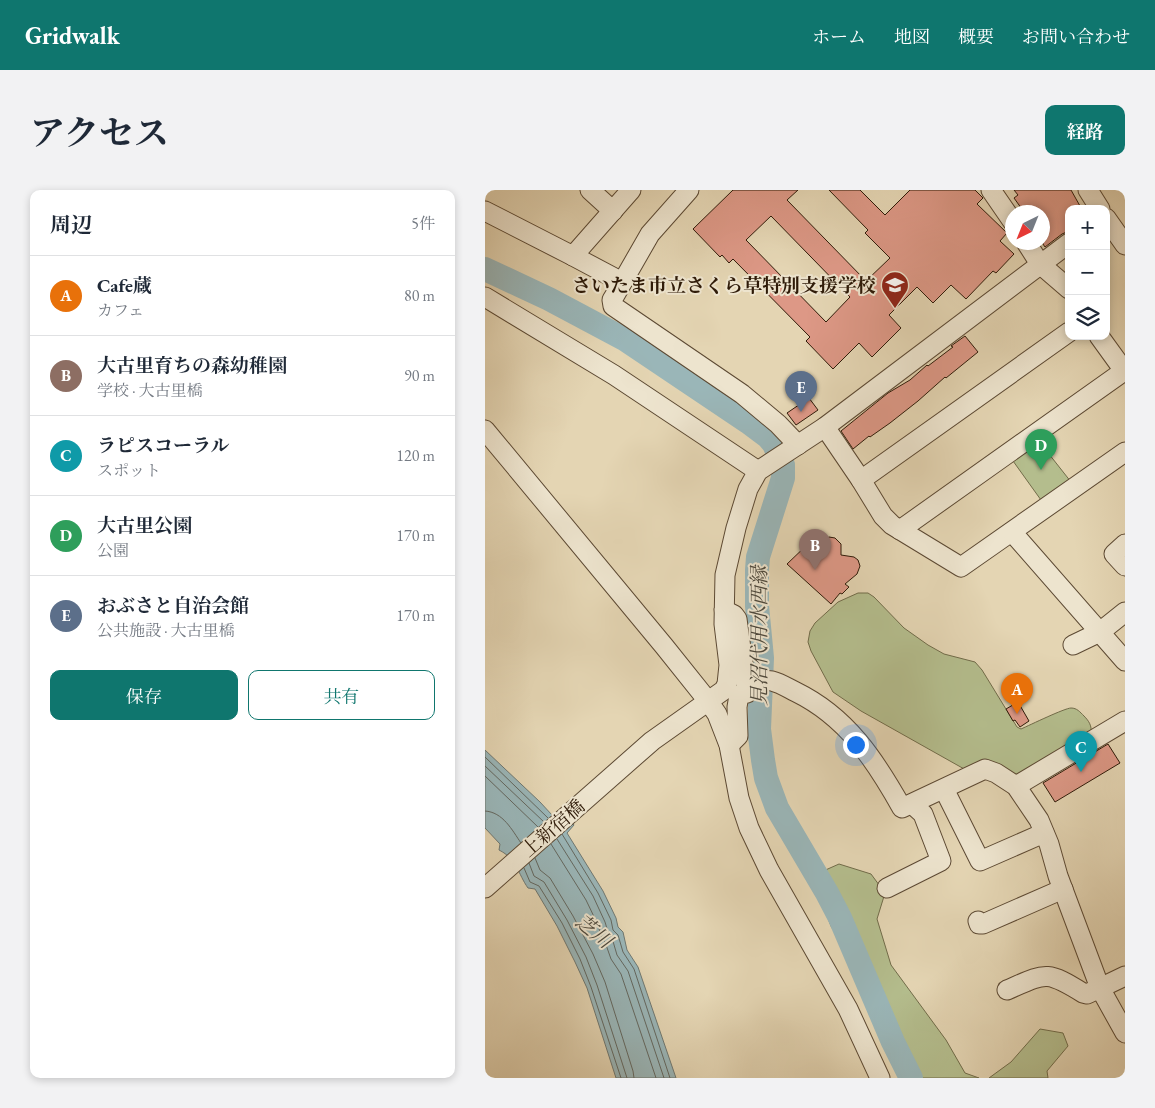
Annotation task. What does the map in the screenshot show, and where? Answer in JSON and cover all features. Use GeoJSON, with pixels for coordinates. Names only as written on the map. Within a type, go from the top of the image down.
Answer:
{"type":"FeatureCollection","features":[{"type":"Feature","properties":{"kind":"street"},"geometry":{"type":"LineString","coordinates":[[589,190],[613,210]]}},
{"type":"Feature","properties":{"kind":"street"},"geometry":{"type":"LineString","coordinates":[[573,256],[631,190]]}},
{"type":"Feature","properties":{"kind":"street"},"geometry":{"type":"LineString","coordinates":[[991,190],[1005,210]]}},
{"type":"Feature","properties":{"kind":"street"},"geometry":{"type":"LineString","coordinates":[[1088,190],[1097,205]]}},
{"type":"Feature","properties":{"kind":"street"},"geometry":{"type":"LineString","coordinates":[[686,191],[651,234],[612,300],[613,306],[741,394],[778,424],[795,448]]}},
{"type":"Feature","properties":{"kind":"street"},"geometry":{"type":"LineString","coordinates":[[485,211],[622,282]]}},
{"type":"Feature","properties":{"kind":"street"},"geometry":{"type":"LineString","coordinates":[[1110,224],[1125,245]]}},
{"type":"Feature","properties":{"kind":"street"},"geometry":{"type":"LineString","coordinates":[[485,297],[615,375],[763,468],[825,427],[1065,246]]}},
{"type":"Feature","properties":{"kind":"street"},"geometry":{"type":"LineString","coordinates":[[1031,250],[1040,264],[1065,286]]}},
{"type":"Feature","properties":{"kind":"street"},"geometry":{"type":"LineString","coordinates":[[861,480],[1065,335]]}},
{"type":"Feature","properties":{"kind":"street"},"geometry":{"type":"LineString","coordinates":[[900,530],[1124,371],[1102,340]]}},
{"type":"Feature","properties":{"kind":"street"},"geometry":{"type":"LineString","coordinates":[[825,427],[883,516],[900,530],[961,567],[1125,452]]}},
{"type":"Feature","properties":{"kind":"street"},"geometry":{"type":"LineString","coordinates":[[485,430],[717,714],[729,745],[739,798],[749,828],[769,870],[848,1009],[880,1078]]}},
{"type":"Feature","properties":{"kind":"street","name":"上新宿橋"},"geometry":{"type":"LineString","coordinates":[[485,888],[653,742],[724,690],[729,665],[724,610],[725,575],[736,528],[749,489],[763,468]]}},
{"type":"Feature","properties":{"kind":"street"},"geometry":{"type":"LineString","coordinates":[[1012,532],[1125,661]]}},
{"type":"Feature","properties":{"kind":"street"},"geometry":{"type":"LineString","coordinates":[[1125,544],[1114,554],[1125,566]]}},
{"type":"Feature","properties":{"kind":"street"},"geometry":{"type":"LineString","coordinates":[[724,610],[734,615],[737,619],[747,693],[739,695],[737,707],[739,736],[729,745]]}},
{"type":"Feature","properties":{"kind":"street"},"geometry":{"type":"LineString","coordinates":[[1073,645],[1100,632],[1125,612]]}},
{"type":"Feature","properties":{"kind":"street"},"geometry":{"type":"LineString","coordinates":[[745,680],[772,681],[813,700],[848,729],[878,766],[902,808],[985,769],[996,773],[1016,786],[1039,820],[1063,890],[1101,988],[1125,1033]]}},
{"type":"Feature","properties":{"kind":"street"},"geometry":{"type":"LineString","coordinates":[[1016,786],[1125,721]]}},
{"type":"Feature","properties":{"kind":"street"},"geometry":{"type":"LineString","coordinates":[[945,789],[980,861],[1044,833]]}},
{"type":"Feature","properties":{"kind":"street"},"geometry":{"type":"LineString","coordinates":[[887,888],[941,861],[923,814],[912,804]]}},
{"type":"Feature","properties":{"kind":"street"},"geometry":{"type":"LineString","coordinates":[[978,921],[979,924],[983,924],[1063,890]]}},
{"type":"Feature","properties":{"kind":"street"},"geometry":{"type":"LineString","coordinates":[[1007,990],[1032,979],[1046,976],[1061,979],[1087,994],[1125,976]]}},
{"type":"Feature","properties":{"kind":"green space"},"geometry":{"type":"Polygon","coordinates":[[[1034,435],[1075,487],[1046,507],[1008,454],[1034,435]]]}},
{"type":"Feature","properties":{"kind":"green space"},"geometry":{"type":"Polygon","coordinates":[[[858,593],[868,593],[874,597],[904,628],[928,645],[944,654],[975,662],[982,670],[1017,727],[1021,729],[1071,708],[1078,710],[1087,720],[1091,726],[1091,733],[1020,776],[966,770],[861,711],[833,692],[808,642],[810,631],[815,623],[838,602],[858,593]]]}},
{"type":"Feature","properties":{"kind":"green space"},"geometry":{"type":"Polygon","coordinates":[[[839,864],[871,874],[885,893],[877,919],[891,965],[946,1040],[965,1073],[979,1078],[916,1078],[831,926],[812,876],[839,864]]]}},
{"type":"Feature","properties":{"kind":"green space"},"geometry":{"type":"Polygon","coordinates":[[[1040,1029],[1063,1033],[1068,1046],[1047,1071],[1048,1078],[989,1078],[1011,1062],[1040,1029]]]}},
{"type":"Feature","properties":{"kind":"water","name":"芝川"},"geometry":{"type":"Polygon","coordinates":[[[485,750],[540,802],[564,828],[571,821],[574,825],[567,833],[603,891],[616,918],[618,927],[623,932],[627,950],[638,967],[676,1078],[616,1078],[587,988],[557,926],[535,889],[528,888],[513,862],[499,850],[500,844],[485,828],[485,750]]]}},
{"type":"Feature","properties":{"kind":"building","name":"さいたま市立さくら草特別支援学校"},"geometry":{"type":"Polygon","coordinates":[[[733,190],[798,190],[787,200],[866,281],[890,258],[865,233],[868,230],[829,190],[860,190],[885,215],[910,190],[975,190],[983,198],[977,204],[1005,231],[1005,235],[1000,241],[1005,246],[1005,250],[1010,250],[1014,254],[996,273],[993,271],[966,299],[951,285],[933,303],[917,287],[889,315],[901,328],[872,357],[859,343],[833,369],[806,341],[810,337],[733,259],[729,263],[722,255],[720,257],[693,229],[733,190]],[[771,216],[746,240],[826,322],[850,297],[771,216]]]}},
{"type":"Feature","properties":{"kind":"building"},"geometry":{"type":"Polygon","coordinates":[[[1014,190],[1071,190],[1079,205],[1065,205],[1065,233],[1050,243],[1050,205],[1019,205],[1014,198],[1018,195],[1014,190]]]}},
{"type":"Feature","properties":{"kind":"building"},"geometry":{"type":"Polygon","coordinates":[[[965,336],[978,352],[890,423],[853,449],[841,431],[888,393],[910,380],[965,336]]]}},
{"type":"Feature","properties":{"kind":"building"},"geometry":{"type":"Polygon","coordinates":[[[809,398],[818,410],[796,425],[787,413],[809,398]]]}},
{"type":"Feature","properties":{"kind":"building"},"geometry":{"type":"Polygon","coordinates":[[[829,537],[835,538],[841,544],[841,555],[854,557],[858,560],[860,566],[857,574],[845,584],[849,587],[842,594],[840,593],[831,604],[787,564],[809,543],[817,552],[823,541],[829,537]]]}},
{"type":"Feature","properties":{"kind":"building"},"geometry":{"type":"Polygon","coordinates":[[[1018,702],[1029,721],[1020,727],[1015,720],[1013,721],[1006,709],[1018,702]]]}},
{"type":"Feature","properties":{"kind":"building"},"geometry":{"type":"Polygon","coordinates":[[[1108,744],[1120,763],[1055,802],[1043,783],[1108,744]]]}},
{"type":"Feature","properties":{"kind":"waterway","name":"見沼代用水西縁"},"geometry":{"type":"LineString","coordinates":[[485,269],[549,299],[626,340],[748,422],[774,444],[783,465],[783,478],[758,557],[757,570],[757,606],[762,658],[759,729],[766,778],[777,808],[840,918],[893,1042],[911,1078]]}},
{"type":"Feature","properties":{"kind":"place","name":"さいたま市立さくら草特別支援学校"},"geometry":{"type":"Point","coordinates":[895,309]}},
{"type":"Feature","properties":{"kind":"place","name":"おぶさと自治会館"},"geometry":{"type":"Point","coordinates":[801,412]}},
{"type":"Feature","properties":{"kind":"place","name":"大古里公園"},"geometry":{"type":"Point","coordinates":[1041,470]}},
{"type":"Feature","properties":{"kind":"place","name":"大古里育ちの森幼稚園"},"geometry":{"type":"Point","coordinates":[815,570]}},
{"type":"Feature","properties":{"kind":"place","name":"Cafe蔵"},"geometry":{"type":"Point","coordinates":[1017,714]}},
{"type":"Feature","properties":{"kind":"place","name":"ラピスコーラル"},"geometry":{"type":"Point","coordinates":[1081,772]}}]}
